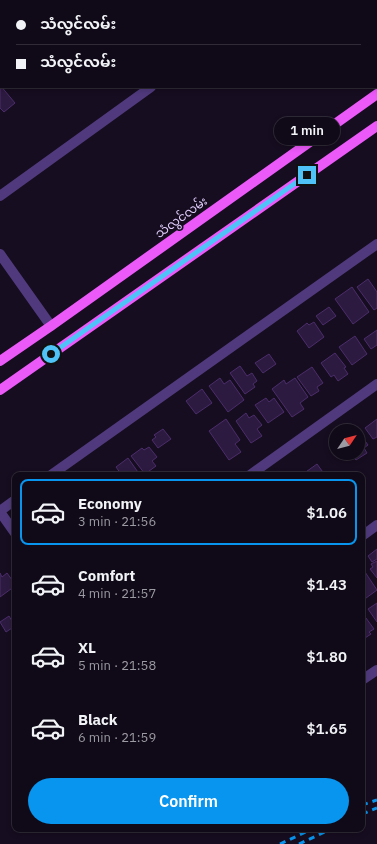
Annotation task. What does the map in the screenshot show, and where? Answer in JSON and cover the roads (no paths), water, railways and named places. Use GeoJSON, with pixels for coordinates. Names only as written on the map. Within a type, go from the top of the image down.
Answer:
{"type":"FeatureCollection","features":[{"type":"Feature","properties":{"kind":"main road","name":"သံလွင်လမ်း"},"geometry":{"type":"LineString","coordinates":[[0,361],[377,94]]}},
{"type":"Feature","properties":{"kind":"main road"},"geometry":{"type":"LineString","coordinates":[[0,390],[377,126]]}},
{"type":"Feature","properties":{"kind":"street"},"geometry":{"type":"LineString","coordinates":[[0,196],[150,88]]}},
{"type":"Feature","properties":{"kind":"street"},"geometry":{"type":"LineString","coordinates":[[55,472],[377,244]]}},
{"type":"Feature","properties":{"kind":"street"},"geometry":{"type":"LineString","coordinates":[[0,254],[51,326]]}},
{"type":"Feature","properties":{"kind":"street"},"geometry":{"type":"LineString","coordinates":[[254,472],[377,384]]}},
{"type":"Feature","properties":{"kind":"street"},"geometry":{"type":"LineString","coordinates":[[12,502],[0,512],[12,529]]}},
{"type":"Feature","properties":{"kind":"street"},"geometry":{"type":"LineString","coordinates":[[365,534],[377,525]]}},
{"type":"Feature","properties":{"kind":"street"},"geometry":{"type":"LineString","coordinates":[[365,678],[377,670]]}},
{"type":"Feature","properties":{"kind":"railway"},"geometry":{"type":"LineString","coordinates":[[365,804],[377,800]]}},
{"type":"Feature","properties":{"kind":"railway"},"geometry":{"type":"LineString","coordinates":[[365,813],[377,808]]}},
{"type":"Feature","properties":{"kind":"railway"},"geometry":{"type":"LineString","coordinates":[[280,844],[306,832]]}},
{"type":"Feature","properties":{"kind":"railway"},"geometry":{"type":"LineString","coordinates":[[299,844],[325,832]]}}]}
